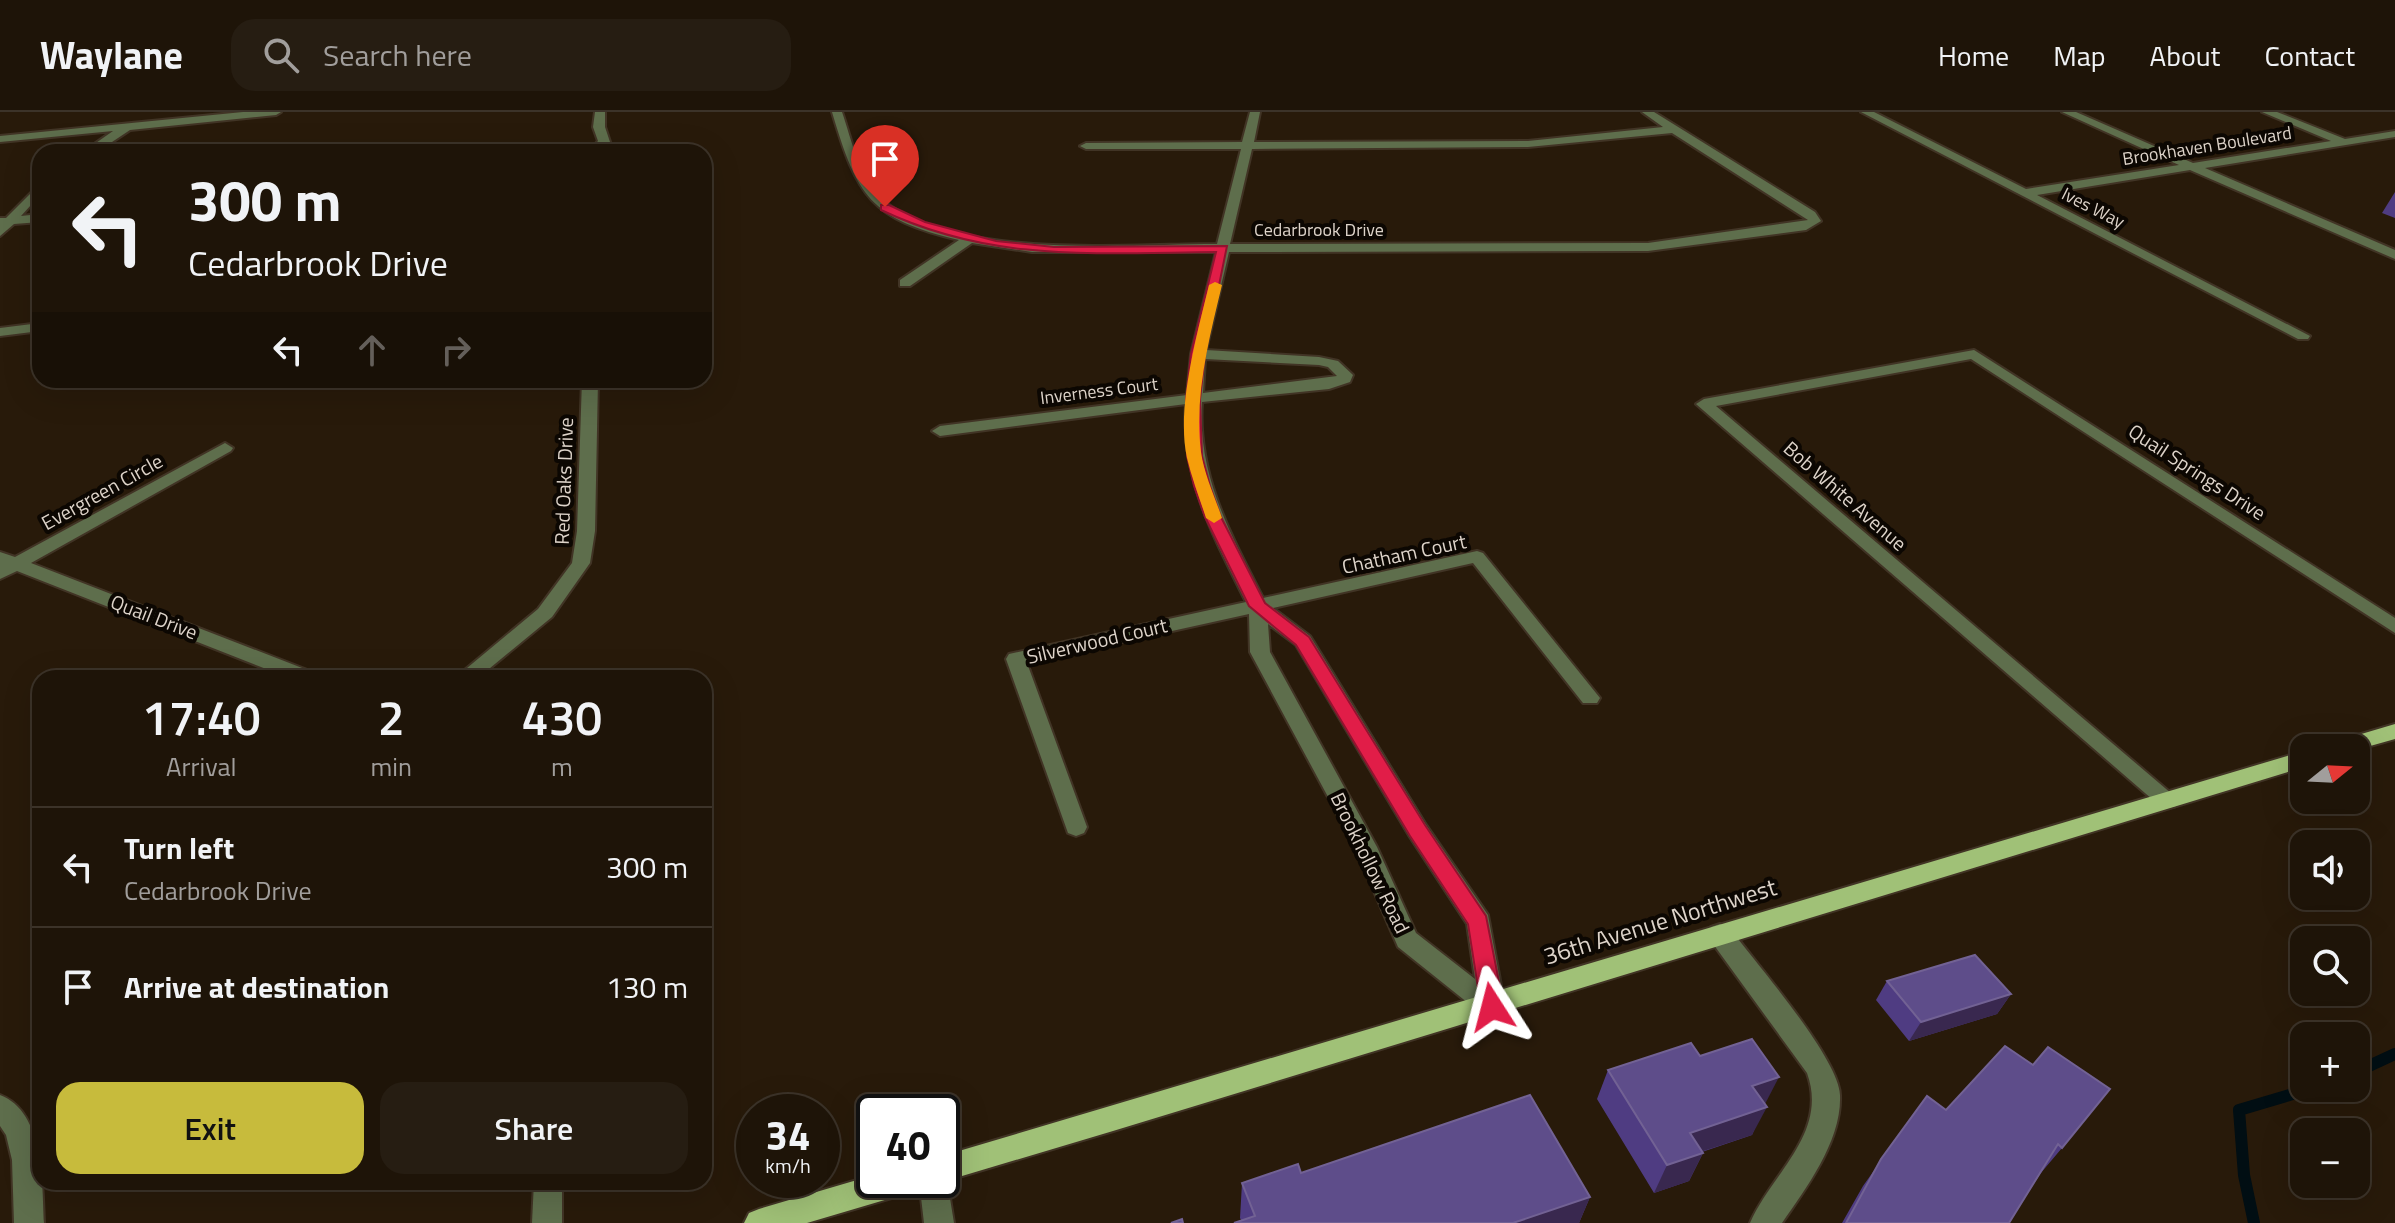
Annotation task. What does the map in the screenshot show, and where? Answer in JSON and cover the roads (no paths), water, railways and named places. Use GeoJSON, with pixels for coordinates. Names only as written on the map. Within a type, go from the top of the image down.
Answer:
{"type":"FeatureCollection","features":[{"type":"Feature","properties":{"kind":"main road"},"geometry":{"type":"LineString","coordinates":[[2370,739],[2395,731]]}},
{"type":"Feature","properties":{"kind":"main road","name":"36th Avenue Northwest"},"geometry":{"type":"LineString","coordinates":[[960,1164],[1492,1007],[1720,934],[2290,763]]}},
{"type":"Feature","properties":{"kind":"main road"},"geometry":{"type":"LineString","coordinates":[[759,1223],[856,1194]]}},
{"type":"Feature","properties":{"kind":"street"},"geometry":{"type":"LineString","coordinates":[[102,144],[154,112]]}},
{"type":"Feature","properties":{"kind":"street"},"geometry":{"type":"LineString","coordinates":[[0,139],[276,112]]}},
{"type":"Feature","properties":{"kind":"street"},"geometry":{"type":"LineString","coordinates":[[600,112],[602,144]]}},
{"type":"Feature","properties":{"kind":"street","name":"Cedarbrook Drive"},"geometry":{"type":"LineString","coordinates":[[837,112],[861,178],[875,199],[896,214],[969,239],[1054,250],[1648,247],[1813,223],[1815,218],[1675,129]]}},
{"type":"Feature","properties":{"kind":"street","name":"Brookhollow Road"},"geometry":{"type":"LineString","coordinates":[[1255,112],[1198,354],[1193,399],[1194,456],[1213,517],[1258,606],[1260,652],[1366,847],[1407,940],[1492,1007]]}},
{"type":"Feature","properties":{"kind":"street"},"geometry":{"type":"LineString","coordinates":[[1647,112],[1675,129]]}},
{"type":"Feature","properties":{"kind":"street","name":"Ives Way"},"geometry":{"type":"LineString","coordinates":[[1866,112],[2303,336]]}},
{"type":"Feature","properties":{"kind":"street"},"geometry":{"type":"LineString","coordinates":[[2067,112],[2395,255]]}},
{"type":"Feature","properties":{"kind":"street"},"geometry":{"type":"LineString","coordinates":[[2267,112],[2344,142]]}},
{"type":"Feature","properties":{"kind":"street"},"geometry":{"type":"LineString","coordinates":[[1086,146],[1528,144],[1675,129]]}},
{"type":"Feature","properties":{"kind":"street","name":"Brookhaven Boulevard"},"geometry":{"type":"LineString","coordinates":[[2024,193],[2395,134]]}},
{"type":"Feature","properties":{"kind":"street"},"geometry":{"type":"LineString","coordinates":[[2,225],[32,196]]}},
{"type":"Feature","properties":{"kind":"street"},"geometry":{"type":"LineString","coordinates":[[2,225],[32,219]]}},
{"type":"Feature","properties":{"kind":"street"},"geometry":{"type":"LineString","coordinates":[[905,283],[969,239]]}},
{"type":"Feature","properties":{"kind":"street"},"geometry":{"type":"LineString","coordinates":[[0,332],[32,328]]}},
{"type":"Feature","properties":{"kind":"street","name":"Inverness Court"},"geometry":{"type":"LineString","coordinates":[[940,431],[1329,384],[1345,379],[1345,375],[1333,364],[1319,361],[1198,354]]}},
{"type":"Feature","properties":{"kind":"street","name":"Quail Springs Drive"},"geometry":{"type":"LineString","coordinates":[[1974,354],[2395,627]]}},
{"type":"Feature","properties":{"kind":"street","name":"Bob White Avenue"},"geometry":{"type":"LineString","coordinates":[[1974,354],[1704,404],[2168,800]]}},
{"type":"Feature","properties":{"kind":"street","name":"Red Oaks Drive"},"geometry":{"type":"LineString","coordinates":[[475,670],[545,613],[581,563],[586,531],[590,388]]}},
{"type":"Feature","properties":{"kind":"street","name":"Evergreen Circle"},"geometry":{"type":"LineString","coordinates":[[5,565],[225,448]]}},
{"type":"Feature","properties":{"kind":"street","name":"Chatham Court"},"geometry":{"type":"LineString","coordinates":[[1258,606],[1477,557],[1590,698]]}},
{"type":"Feature","properties":{"kind":"street","name":"Quail Drive"},"geometry":{"type":"LineString","coordinates":[[5,565],[287,670]]}},
{"type":"Feature","properties":{"kind":"street","name":"Brookhollow Road"},"geometry":{"type":"LineString","coordinates":[[1258,606],[1303,641],[1418,831],[1479,922],[1492,1007]]}},
{"type":"Feature","properties":{"kind":"street","name":"Silverwood Court"},"geometry":{"type":"LineString","coordinates":[[1076,827],[1016,659],[1258,606]]}},
{"type":"Feature","properties":{"kind":"street"},"geometry":{"type":"LineString","coordinates":[[1720,934],[1819,1068],[1827,1092],[1824,1120],[1791,1187],[1765,1223]]}},
{"type":"Feature","properties":{"kind":"street"},"geometry":{"type":"LineString","coordinates":[[0,1107],[18,1128],[25,1151],[29,1223]]}},
{"type":"Feature","properties":{"kind":"street"},"geometry":{"type":"LineString","coordinates":[[547,1223],[548,1190]]}},
{"type":"Feature","properties":{"kind":"street"},"geometry":{"type":"LineString","coordinates":[[936,1198],[939,1223]]}},
{"type":"Feature","properties":{"kind":"waterway"},"geometry":{"type":"LineString","coordinates":[[2370,1066],[2395,1054]]}},
{"type":"Feature","properties":{"kind":"waterway"},"geometry":{"type":"LineString","coordinates":[[2254,1223],[2244,1175],[2239,1110],[2290,1095]]}}]}
